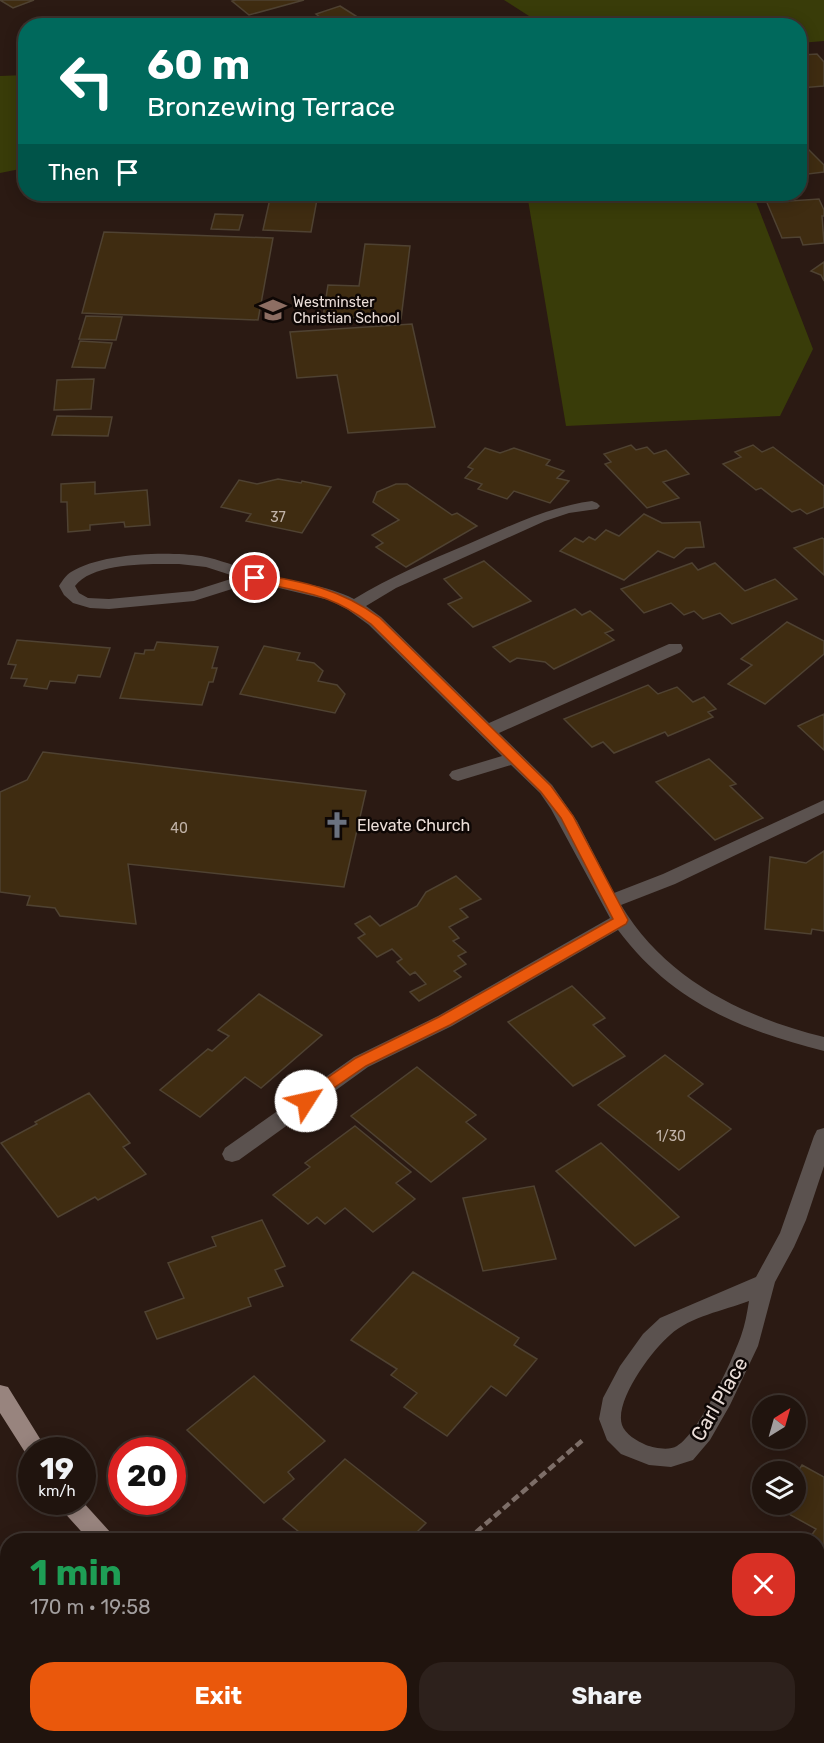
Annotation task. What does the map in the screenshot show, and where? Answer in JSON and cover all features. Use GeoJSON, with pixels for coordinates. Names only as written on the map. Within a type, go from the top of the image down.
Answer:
{"type":"FeatureCollection","features":[{"type":"Feature","properties":{"kind":"main road"},"geometry":{"type":"LineString","coordinates":[[0,1394],[28,1437]]}},
{"type":"Feature","properties":{"kind":"main road"},"geometry":{"type":"LineString","coordinates":[[81,1515],[97,1533]]}},
{"type":"Feature","properties":{"kind":"street"},"geometry":{"type":"LineString","coordinates":[[355,606],[390,584],[540,518],[567,509],[592,506]]}},
{"type":"Feature","properties":{"kind":"street"},"geometry":{"type":"LineString","coordinates":[[255,578],[194,596],[109,604],[95,604],[76,599],[67,586],[73,576],[80,571],[115,563],[190,560],[206,562],[255,578],[330,594],[355,606],[375,621],[546,789],[566,816],[610,902],[639,946],[678,982],[718,1008],[769,1028],[824,1044]]}},
{"type":"Feature","properties":{"kind":"street"},"geometry":{"type":"LineString","coordinates":[[487,731],[675,648]]}},
{"type":"Feature","properties":{"kind":"street"},"geometry":{"type":"LineString","coordinates":[[458,775],[514,758]]}},
{"type":"Feature","properties":{"kind":"street"},"geometry":{"type":"LineString","coordinates":[[610,902],[669,879],[824,806]]}},
{"type":"Feature","properties":{"kind":"street"},"geometry":{"type":"LineString","coordinates":[[232,1154],[361,1062],[445,1021],[621,920]]}},
{"type":"Feature","properties":{"kind":"street","name":"Carl Place"},"geometry":{"type":"LineString","coordinates":[[764,1283],[747,1294],[682,1317],[667,1325],[643,1348],[621,1384],[610,1411],[612,1429],[625,1445],[641,1454],[658,1458],[684,1453],[694,1445],[744,1355],[753,1333],[764,1283],[784,1246],[796,1217],[824,1136]]}},
{"type":"Feature","properties":{"kind":"path"},"geometry":{"type":"LineString","coordinates":[[475,1533],[589,1434]]}},
{"type":"Feature","properties":{"kind":"shaded area"},"geometry":{"type":"Polygon","coordinates":[[[504,0],[824,0],[824,41],[807,42],[807,18],[532,18],[504,0]]]}},
{"type":"Feature","properties":{"kind":"shaded area"},"geometry":{"type":"Polygon","coordinates":[[[18,75],[18,169],[0,173],[0,76],[18,75]]]}},
{"type":"Feature","properties":{"kind":"shaded area"},"geometry":{"type":"Polygon","coordinates":[[[528,201],[756,201],[813,349],[780,416],[566,426],[528,201]]]}},
{"type":"Feature","properties":{"kind":"building"},"geometry":{"type":"Polygon","coordinates":[[[0,0],[34,0],[13,8],[0,0]]]}},
{"type":"Feature","properties":{"kind":"building"},"geometry":{"type":"Polygon","coordinates":[[[304,0],[249,15],[232,1],[304,0]]]}},
{"type":"Feature","properties":{"kind":"building"},"geometry":{"type":"Polygon","coordinates":[[[340,6],[359,18],[321,18],[316,14],[340,6]]]}},
{"type":"Feature","properties":{"kind":"building"},"geometry":{"type":"Polygon","coordinates":[[[817,54],[824,62],[824,86],[807,87],[807,55],[817,54]]]}},
{"type":"Feature","properties":{"kind":"building"},"geometry":{"type":"Polygon","coordinates":[[[807,148],[824,165],[824,172],[807,174],[807,148]]]}},
{"type":"Feature","properties":{"kind":"building"},"geometry":{"type":"Polygon","coordinates":[[[819,199],[824,210],[824,216],[822,216],[824,243],[803,245],[800,237],[782,238],[766,201],[819,199]]]}},
{"type":"Feature","properties":{"kind":"building"},"geometry":{"type":"Polygon","coordinates":[[[269,201],[317,201],[311,232],[263,230],[269,201]]]}},
{"type":"Feature","properties":{"kind":"building"},"geometry":{"type":"Polygon","coordinates":[[[215,214],[243,215],[239,230],[211,229],[215,214]]]}},
{"type":"Feature","properties":{"kind":"building"},"geometry":{"type":"Polygon","coordinates":[[[104,232],[273,238],[258,320],[82,313],[104,232]]]}},
{"type":"Feature","properties":{"kind":"building"},"geometry":{"type":"Polygon","coordinates":[[[365,244],[410,246],[401,319],[323,317],[328,285],[359,286],[365,244]]]}},
{"type":"Feature","properties":{"kind":"building"},"geometry":{"type":"Polygon","coordinates":[[[824,262],[824,281],[821,275],[811,271],[824,262]]]}},
{"type":"Feature","properties":{"kind":"building"},"geometry":{"type":"Polygon","coordinates":[[[86,316],[122,317],[116,340],[79,339],[86,316]]]}},
{"type":"Feature","properties":{"kind":"building"},"geometry":{"type":"Polygon","coordinates":[[[412,324],[435,427],[348,433],[337,375],[297,378],[290,332],[412,324]]]}},
{"type":"Feature","properties":{"kind":"building"},"geometry":{"type":"Polygon","coordinates":[[[80,341],[112,343],[105,368],[72,367],[80,341]]]}},
{"type":"Feature","properties":{"kind":"building"},"geometry":{"type":"Polygon","coordinates":[[[94,379],[91,409],[54,410],[57,380],[94,379]]]}},
{"type":"Feature","properties":{"kind":"building"},"geometry":{"type":"Polygon","coordinates":[[[57,416],[112,417],[108,436],[52,435],[57,416]]]}},
{"type":"Feature","properties":{"kind":"building"},"geometry":{"type":"Polygon","coordinates":[[[631,445],[636,450],[647,447],[654,454],[666,450],[689,474],[663,482],[679,498],[647,508],[605,464],[611,462],[604,454],[631,445]]]}},
{"type":"Feature","properties":{"kind":"building"},"geometry":{"type":"Polygon","coordinates":[[[753,445],[762,452],[773,447],[824,486],[824,507],[807,514],[800,509],[792,512],[761,488],[756,490],[723,464],[741,457],[735,452],[753,445]]]}},
{"type":"Feature","properties":{"kind":"building"},"geometry":{"type":"Polygon","coordinates":[[[485,448],[500,453],[514,448],[550,460],[546,465],[564,471],[557,478],[569,481],[550,503],[514,491],[507,499],[478,489],[482,484],[465,478],[473,469],[468,467],[485,448]]]}},
{"type":"Feature","properties":{"kind":"building"},"geometry":{"type":"Polygon","coordinates":[[[278,479],[331,487],[302,533],[246,521],[251,514],[221,507],[239,480],[257,484],[278,479]]]}},
{"type":"Feature","properties":{"kind":"building"},"geometry":{"type":"Polygon","coordinates":[[[95,482],[95,494],[147,490],[150,525],[125,527],[124,522],[90,525],[90,530],[68,532],[67,502],[61,502],[61,484],[95,482]]]}},
{"type":"Feature","properties":{"kind":"building"},"geometry":{"type":"Polygon","coordinates":[[[396,484],[407,484],[452,515],[457,513],[477,526],[406,567],[376,547],[383,543],[372,535],[399,520],[373,502],[377,492],[396,484]]]}},
{"type":"Feature","properties":{"kind":"building"},"geometry":{"type":"Polygon","coordinates":[[[644,514],[662,523],[700,522],[704,547],[686,548],[674,558],[658,551],[624,580],[560,551],[575,538],[583,542],[589,537],[595,540],[606,530],[619,536],[644,514]]]}},
{"type":"Feature","properties":{"kind":"building"},"geometry":{"type":"Polygon","coordinates":[[[824,539],[824,575],[794,548],[824,539]]]}},
{"type":"Feature","properties":{"kind":"building"},"geometry":{"type":"Polygon","coordinates":[[[484,561],[531,601],[473,627],[448,604],[462,598],[444,579],[484,561]]]}},
{"type":"Feature","properties":{"kind":"building"},"geometry":{"type":"Polygon","coordinates":[[[692,563],[698,570],[715,563],[745,591],[775,579],[797,599],[732,624],[720,613],[703,619],[694,611],[684,615],[671,603],[644,613],[621,589],[692,563]]]}},
{"type":"Feature","properties":{"kind":"building"},"geometry":{"type":"Polygon","coordinates":[[[575,609],[582,615],[590,611],[613,630],[605,633],[614,640],[554,669],[545,662],[517,658],[510,662],[493,647],[575,609]]]}},
{"type":"Feature","properties":{"kind":"building"},"geometry":{"type":"Polygon","coordinates":[[[787,622],[824,641],[824,654],[765,704],[728,684],[752,665],[741,659],[787,622]]]}},
{"type":"Feature","properties":{"kind":"building"},"geometry":{"type":"Polygon","coordinates":[[[17,640],[110,648],[100,677],[78,675],[75,683],[50,681],[47,689],[24,686],[27,679],[11,678],[16,665],[8,664],[17,640]]]}},
{"type":"Feature","properties":{"kind":"building"},"geometry":{"type":"Polygon","coordinates":[[[157,642],[218,647],[212,668],[217,668],[213,682],[209,682],[202,705],[120,698],[135,653],[144,654],[145,650],[154,650],[157,642]]]}},
{"type":"Feature","properties":{"kind":"building"},"geometry":{"type":"Polygon","coordinates":[[[264,646],[300,653],[297,660],[314,663],[323,671],[318,681],[337,685],[345,694],[335,713],[240,694],[264,646]]]}},
{"type":"Feature","properties":{"kind":"building"},"geometry":{"type":"Polygon","coordinates":[[[648,685],[658,694],[677,687],[693,702],[704,697],[716,709],[708,712],[713,717],[668,736],[665,732],[614,753],[603,742],[592,747],[564,719],[648,685]]]}},
{"type":"Feature","properties":{"kind":"building"},"geometry":{"type":"Polygon","coordinates":[[[824,714],[824,750],[798,726],[824,714]]]}},
{"type":"Feature","properties":{"kind":"building"},"geometry":{"type":"Polygon","coordinates":[[[43,752],[366,791],[344,887],[128,864],[136,924],[60,916],[55,908],[27,905],[30,896],[0,892],[0,792],[27,780],[43,752]]]}},
{"type":"Feature","properties":{"kind":"building"},"geometry":{"type":"Polygon","coordinates":[[[709,759],[736,784],[730,786],[763,818],[715,840],[656,782],[709,759]]]}},
{"type":"Feature","properties":{"kind":"building"},"geometry":{"type":"Polygon","coordinates":[[[824,851],[824,931],[812,929],[811,934],[765,929],[770,857],[806,863],[824,851]]]}},
{"type":"Feature","properties":{"kind":"building"},"geometry":{"type":"Polygon","coordinates":[[[456,876],[481,899],[460,909],[468,917],[449,927],[459,938],[453,941],[466,952],[458,956],[466,964],[454,971],[461,977],[419,1001],[410,992],[426,984],[415,972],[410,975],[397,962],[402,959],[392,949],[377,957],[358,938],[365,934],[355,924],[370,916],[380,926],[417,906],[426,892],[456,876]]]}},
{"type":"Feature","properties":{"kind":"building"},"geometry":{"type":"Polygon","coordinates":[[[572,986],[605,1018],[593,1025],[625,1056],[573,1086],[508,1022],[572,986]]]}},
{"type":"Feature","properties":{"kind":"building"},"geometry":{"type":"Polygon","coordinates":[[[259,994],[322,1035],[261,1088],[245,1077],[200,1117],[160,1090],[208,1049],[212,1051],[229,1036],[218,1030],[259,994]]]}},
{"type":"Feature","properties":{"kind":"building"},"geometry":{"type":"Polygon","coordinates":[[[665,1055],[703,1084],[688,1096],[731,1129],[679,1170],[598,1105],[665,1055]]]}},
{"type":"Feature","properties":{"kind":"building"},"geometry":{"type":"Polygon","coordinates":[[[417,1067],[476,1115],[466,1122],[486,1139],[431,1182],[351,1116],[417,1067]]]}},
{"type":"Feature","properties":{"kind":"building"},"geometry":{"type":"Polygon","coordinates":[[[89,1093],[130,1143],[123,1147],[146,1174],[98,1200],[95,1197],[58,1217],[1,1143],[89,1093]]]}},
{"type":"Feature","properties":{"kind":"building"},"geometry":{"type":"Polygon","coordinates":[[[355,1126],[411,1172],[396,1183],[415,1199],[373,1232],[345,1208],[325,1224],[317,1217],[308,1224],[273,1195],[310,1167],[305,1163],[355,1126]]]}},
{"type":"Feature","properties":{"kind":"building"},"geometry":{"type":"Polygon","coordinates":[[[601,1143],[679,1217],[635,1246],[556,1171],[601,1143]]]}},
{"type":"Feature","properties":{"kind":"building"},"geometry":{"type":"Polygon","coordinates":[[[534,1186],[556,1259],[483,1271],[463,1198],[534,1186]]]}},
{"type":"Feature","properties":{"kind":"building"},"geometry":{"type":"Polygon","coordinates":[[[262,1220],[285,1266],[275,1270],[283,1286],[248,1298],[251,1306],[157,1339],[145,1312],[184,1298],[168,1263],[216,1246],[212,1237],[262,1220]]]}},
{"type":"Feature","properties":{"kind":"building"},"geometry":{"type":"Polygon","coordinates":[[[413,1272],[519,1338],[514,1345],[537,1359],[506,1396],[491,1386],[447,1436],[404,1407],[417,1393],[391,1375],[397,1369],[351,1340],[413,1272]]]}},
{"type":"Feature","properties":{"kind":"building"},"geometry":{"type":"Polygon","coordinates":[[[254,1376],[325,1441],[288,1472],[294,1479],[264,1503],[187,1430],[254,1376]]]}},
{"type":"Feature","properties":{"kind":"building"},"geometry":{"type":"Polygon","coordinates":[[[345,1459],[426,1523],[416,1533],[300,1533],[283,1519],[345,1459]]]}},
{"type":"Feature","properties":{"kind":"building"},"geometry":{"type":"Polygon","coordinates":[[[806,1467],[824,1477],[824,1533],[813,1533],[816,1529],[791,1515],[806,1515],[806,1467]]]}},
{"type":"Feature","properties":{"kind":"place","name":"Westminster Christian School"},"geometry":{"type":"Point","coordinates":[273,310]}},
{"type":"Feature","properties":{"kind":"place","name":"Elevate Church"},"geometry":{"type":"Point","coordinates":[337,825]}},
{"type":"Feature","properties":{"kind":"route"},"geometry":{"type":"LineString","coordinates":[[255,578],[330,594],[355,606],[375,621],[546,789],[566,816],[621,920],[445,1021],[361,1062],[306,1101]]}}]}
